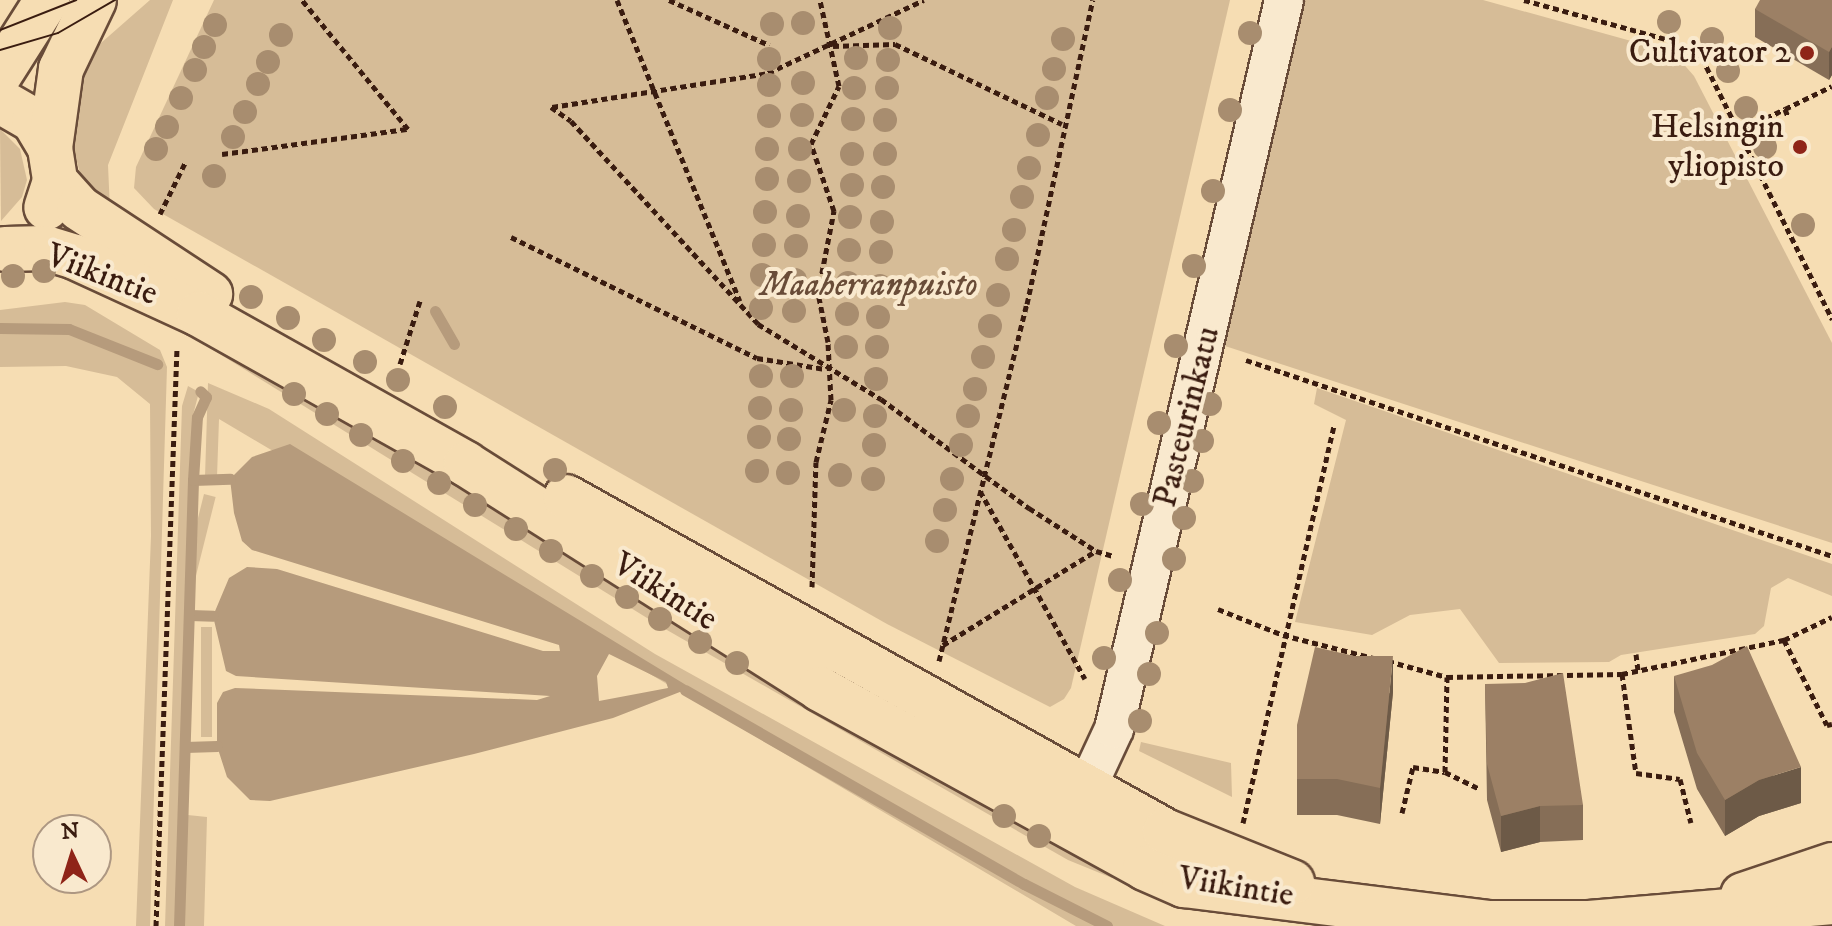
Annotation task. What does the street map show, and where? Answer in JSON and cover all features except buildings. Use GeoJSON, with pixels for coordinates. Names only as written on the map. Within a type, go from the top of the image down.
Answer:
{"type":"FeatureCollection","features":[{"type":"Feature","properties":{"kind":"main road"},"geometry":{"type":"LineString","coordinates":[[0,74],[47,0]]}},
{"type":"Feature","properties":{"kind":"main road"},"geometry":{"type":"LineString","coordinates":[[3,249],[29,233],[44,214],[61,69],[94,0]]}},
{"type":"Feature","properties":{"kind":"main road","name":"Viikintie"},"geometry":{"type":"LineString","coordinates":[[0,101],[34,121],[52,164],[79,208],[225,303],[1078,807],[1184,885],[1337,901],[1490,923],[1589,923],[1696,910],[1832,902]]}},
{"type":"Feature","properties":{"kind":"main road","name":"Viikintie"},"geometry":{"type":"LineString","coordinates":[[3,249],[46,248],[75,257],[199,314],[466,464],[820,689],[1078,807]]}},
{"type":"Feature","properties":{"kind":"main road","name":"Viikintie"},"geometry":{"type":"LineString","coordinates":[[1696,910],[1832,865]]}},
{"type":"Feature","properties":{"kind":"street","name":"Pasteurinkatu"},"geometry":{"type":"LineString","coordinates":[[1078,807],[1114,729],[1284,0]]}},
{"type":"Feature","properties":{"kind":"path"},"geometry":{"type":"LineString","coordinates":[[222,154],[408,129],[302,0]]}},
{"type":"Feature","properties":{"kind":"path"},"geometry":{"type":"LineString","coordinates":[[617,0],[742,306]]}},
{"type":"Feature","properties":{"kind":"path"},"geometry":{"type":"LineString","coordinates":[[669,0],[769,45]]}},
{"type":"Feature","properties":{"kind":"path"},"geometry":{"type":"LineString","coordinates":[[811,597],[816,462],[829,416],[830,370],[818,293],[834,211],[811,144],[839,86],[820,0]]}},
{"type":"Feature","properties":{"kind":"path"},"geometry":{"type":"LineString","coordinates":[[924,0],[768,73],[551,107],[571,121],[758,324],[881,399],[1096,551],[1114,556]]}},
{"type":"Feature","properties":{"kind":"path"},"geometry":{"type":"LineString","coordinates":[[938,666],[1027,304],[1062,124],[1093,0]]}},
{"type":"Feature","properties":{"kind":"path"},"geometry":{"type":"LineString","coordinates":[[1527,0],[1673,41],[1702,58],[1832,319]]}},
{"type":"Feature","properties":{"kind":"path"},"geometry":{"type":"LineString","coordinates":[[831,46],[895,44],[1062,124]]}},
{"type":"Feature","properties":{"kind":"path"},"geometry":{"type":"LineString","coordinates":[[1738,131],[1832,86]]}},
{"type":"Feature","properties":{"kind":"path"},"geometry":{"type":"LineString","coordinates":[[1785,109],[1788,117]]}},
{"type":"Feature","properties":{"kind":"path"},"geometry":{"type":"LineString","coordinates":[[154,226],[186,161]]}},
{"type":"Feature","properties":{"kind":"path"},"geometry":{"type":"LineString","coordinates":[[511,237],[757,358],[830,370]]}},
{"type":"Feature","properties":{"kind":"path"},"geometry":{"type":"LineString","coordinates":[[400,364],[420,301]]}},
{"type":"Feature","properties":{"kind":"path"},"geometry":{"type":"LineString","coordinates":[[156,926],[178,338]]}},
{"type":"Feature","properties":{"kind":"path"},"geometry":{"type":"LineString","coordinates":[[1246,360],[1832,556]]}},
{"type":"Feature","properties":{"kind":"path"},"geometry":{"type":"LineString","coordinates":[[1243,824],[1283,635],[1334,426]]}},
{"type":"Feature","properties":{"kind":"path"},"geometry":{"type":"LineString","coordinates":[[980,490],[1085,679]]}},
{"type":"Feature","properties":{"kind":"path"},"geometry":{"type":"LineString","coordinates":[[942,645],[1036,592],[1096,551]]}},
{"type":"Feature","properties":{"kind":"path"},"geometry":{"type":"LineString","coordinates":[[1218,609],[1283,635],[1447,677],[1622,674],[1784,640],[1832,617]]}},
{"type":"Feature","properties":{"kind":"path"},"geometry":{"type":"LineString","coordinates":[[1784,640],[1827,725],[1832,724]]}},
{"type":"Feature","properties":{"kind":"path"},"geometry":{"type":"LineString","coordinates":[[1636,654],[1638,671]]}},
{"type":"Feature","properties":{"kind":"path"},"geometry":{"type":"LineString","coordinates":[[1622,674],[1636,773],[1680,779],[1691,823]]}},
{"type":"Feature","properties":{"kind":"path"},"geometry":{"type":"LineString","coordinates":[[1445,772],[1447,677]]}},
{"type":"Feature","properties":{"kind":"path"},"geometry":{"type":"LineString","coordinates":[[1402,813],[1413,767],[1445,772],[1478,788]]}},
{"type":"Feature","properties":{"kind":"green space"},"geometry":{"type":"Polygon","coordinates":[[[150,0],[173,0],[108,165],[110,210],[81,177],[65,116],[93,50],[150,0]]]}},
{"type":"Feature","properties":{"kind":"green space","name":"Maaherranpuisto"},"geometry":{"type":"Polygon","coordinates":[[[214,0],[1230,0],[1071,688],[1064,699],[1050,707],[887,624],[154,209],[134,188],[136,167],[214,0]]]}},
{"type":"Feature","properties":{"kind":"green space"},"geometry":{"type":"Polygon","coordinates":[[[1305,0],[1483,0],[1660,49],[1680,60],[1694,76],[1832,343],[1832,543],[1225,346],[1305,0]]]}},
{"type":"Feature","properties":{"kind":"green space"},"geometry":{"type":"Polygon","coordinates":[[[0,129],[20,149],[27,180],[22,197],[1,221],[0,129]]]}},
{"type":"Feature","properties":{"kind":"green space"},"geometry":{"type":"Polygon","coordinates":[[[65,302],[85,305],[160,350],[167,367],[150,926],[136,926],[151,536],[150,404],[117,377],[66,366],[0,367],[0,310],[65,302]]]}},
{"type":"Feature","properties":{"kind":"green space"},"geometry":{"type":"Polygon","coordinates":[[[188,325],[1116,868],[1112,878],[1068,860],[660,626],[184,332],[188,325]]]}},
{"type":"Feature","properties":{"kind":"green space"},"geometry":{"type":"Polygon","coordinates":[[[208,383],[269,409],[655,654],[1075,887],[1165,926],[1076,926],[219,419],[217,477],[205,477],[208,383]]]}},
{"type":"Feature","properties":{"kind":"green space"},"geometry":{"type":"Polygon","coordinates":[[[188,386],[199,392],[193,415],[178,814],[207,817],[204,926],[165,926],[182,406],[188,386]]]}},
{"type":"Feature","properties":{"kind":"green space"},"geometry":{"type":"Polygon","coordinates":[[[1317,388],[1832,564],[1832,596],[1788,578],[1771,588],[1764,626],[1755,634],[1621,655],[1609,662],[1499,663],[1460,609],[1410,615],[1372,635],[1295,622],[1346,420],[1314,404],[1317,388]]]}},
{"type":"Feature","properties":{"kind":"green space"},"geometry":{"type":"Polygon","coordinates":[[[204,494],[216,497],[189,605],[177,602],[204,494]]]}},
{"type":"Feature","properties":{"kind":"green space"},"geometry":{"type":"Polygon","coordinates":[[[201,627],[212,627],[212,737],[201,737],[201,627]]]}},
{"type":"Feature","properties":{"kind":"green space"},"geometry":{"type":"Polygon","coordinates":[[[1141,742],[1231,763],[1232,797],[1139,751],[1141,742]]]}},
{"type":"Feature","properties":{"kind":"shaded area"},"geometry":{"type":"Polygon","coordinates":[[[290,444],[686,685],[685,690],[613,718],[474,754],[270,801],[250,800],[227,777],[217,746],[217,703],[223,692],[235,688],[537,700],[550,696],[236,676],[226,671],[213,616],[229,578],[247,567],[277,569],[543,651],[560,651],[559,645],[252,550],[242,541],[234,513],[230,479],[252,457],[290,444]],[[609,654],[597,676],[599,701],[668,688],[666,682],[609,654]]]}},
{"type":"Feature","properties":{"kind":"waterway"},"geometry":{"type":"LineString","coordinates":[[435,311],[454,344]]}},
{"type":"Feature","properties":{"kind":"waterway"},"geometry":{"type":"LineString","coordinates":[[0,328],[69,329],[157,364]]}},
{"type":"Feature","properties":{"kind":"waterway"},"geometry":{"type":"LineString","coordinates":[[179,926],[193,480],[197,417],[206,397],[200,391]]}},
{"type":"Feature","properties":{"kind":"waterway"},"geometry":{"type":"LineString","coordinates":[[193,480],[230,479]]}},
{"type":"Feature","properties":{"kind":"waterway"},"geometry":{"type":"LineString","coordinates":[[190,615],[213,616]]}},
{"type":"Feature","properties":{"kind":"waterway"},"geometry":{"type":"LineString","coordinates":[[685,690],[1024,884],[1107,926]]}},
{"type":"Feature","properties":{"kind":"waterway"},"geometry":{"type":"LineString","coordinates":[[185,747],[217,746]]}},
{"type":"Feature","properties":{"kind":"tram line"},"geometry":{"type":"LineString","coordinates":[[0,30],[76,0]]}},
{"type":"Feature","properties":{"kind":"tram line"},"geometry":{"type":"LineString","coordinates":[[0,50],[58,33],[115,0]]}},
{"type":"Feature","properties":{"kind":"place","name":"Cultivator 2"},"geometry":{"type":"Point","coordinates":[1807,53]}},
{"type":"Feature","properties":{"kind":"place","name":"Helsingin yliopisto"},"geometry":{"type":"Point","coordinates":[1800,147]}}]}
